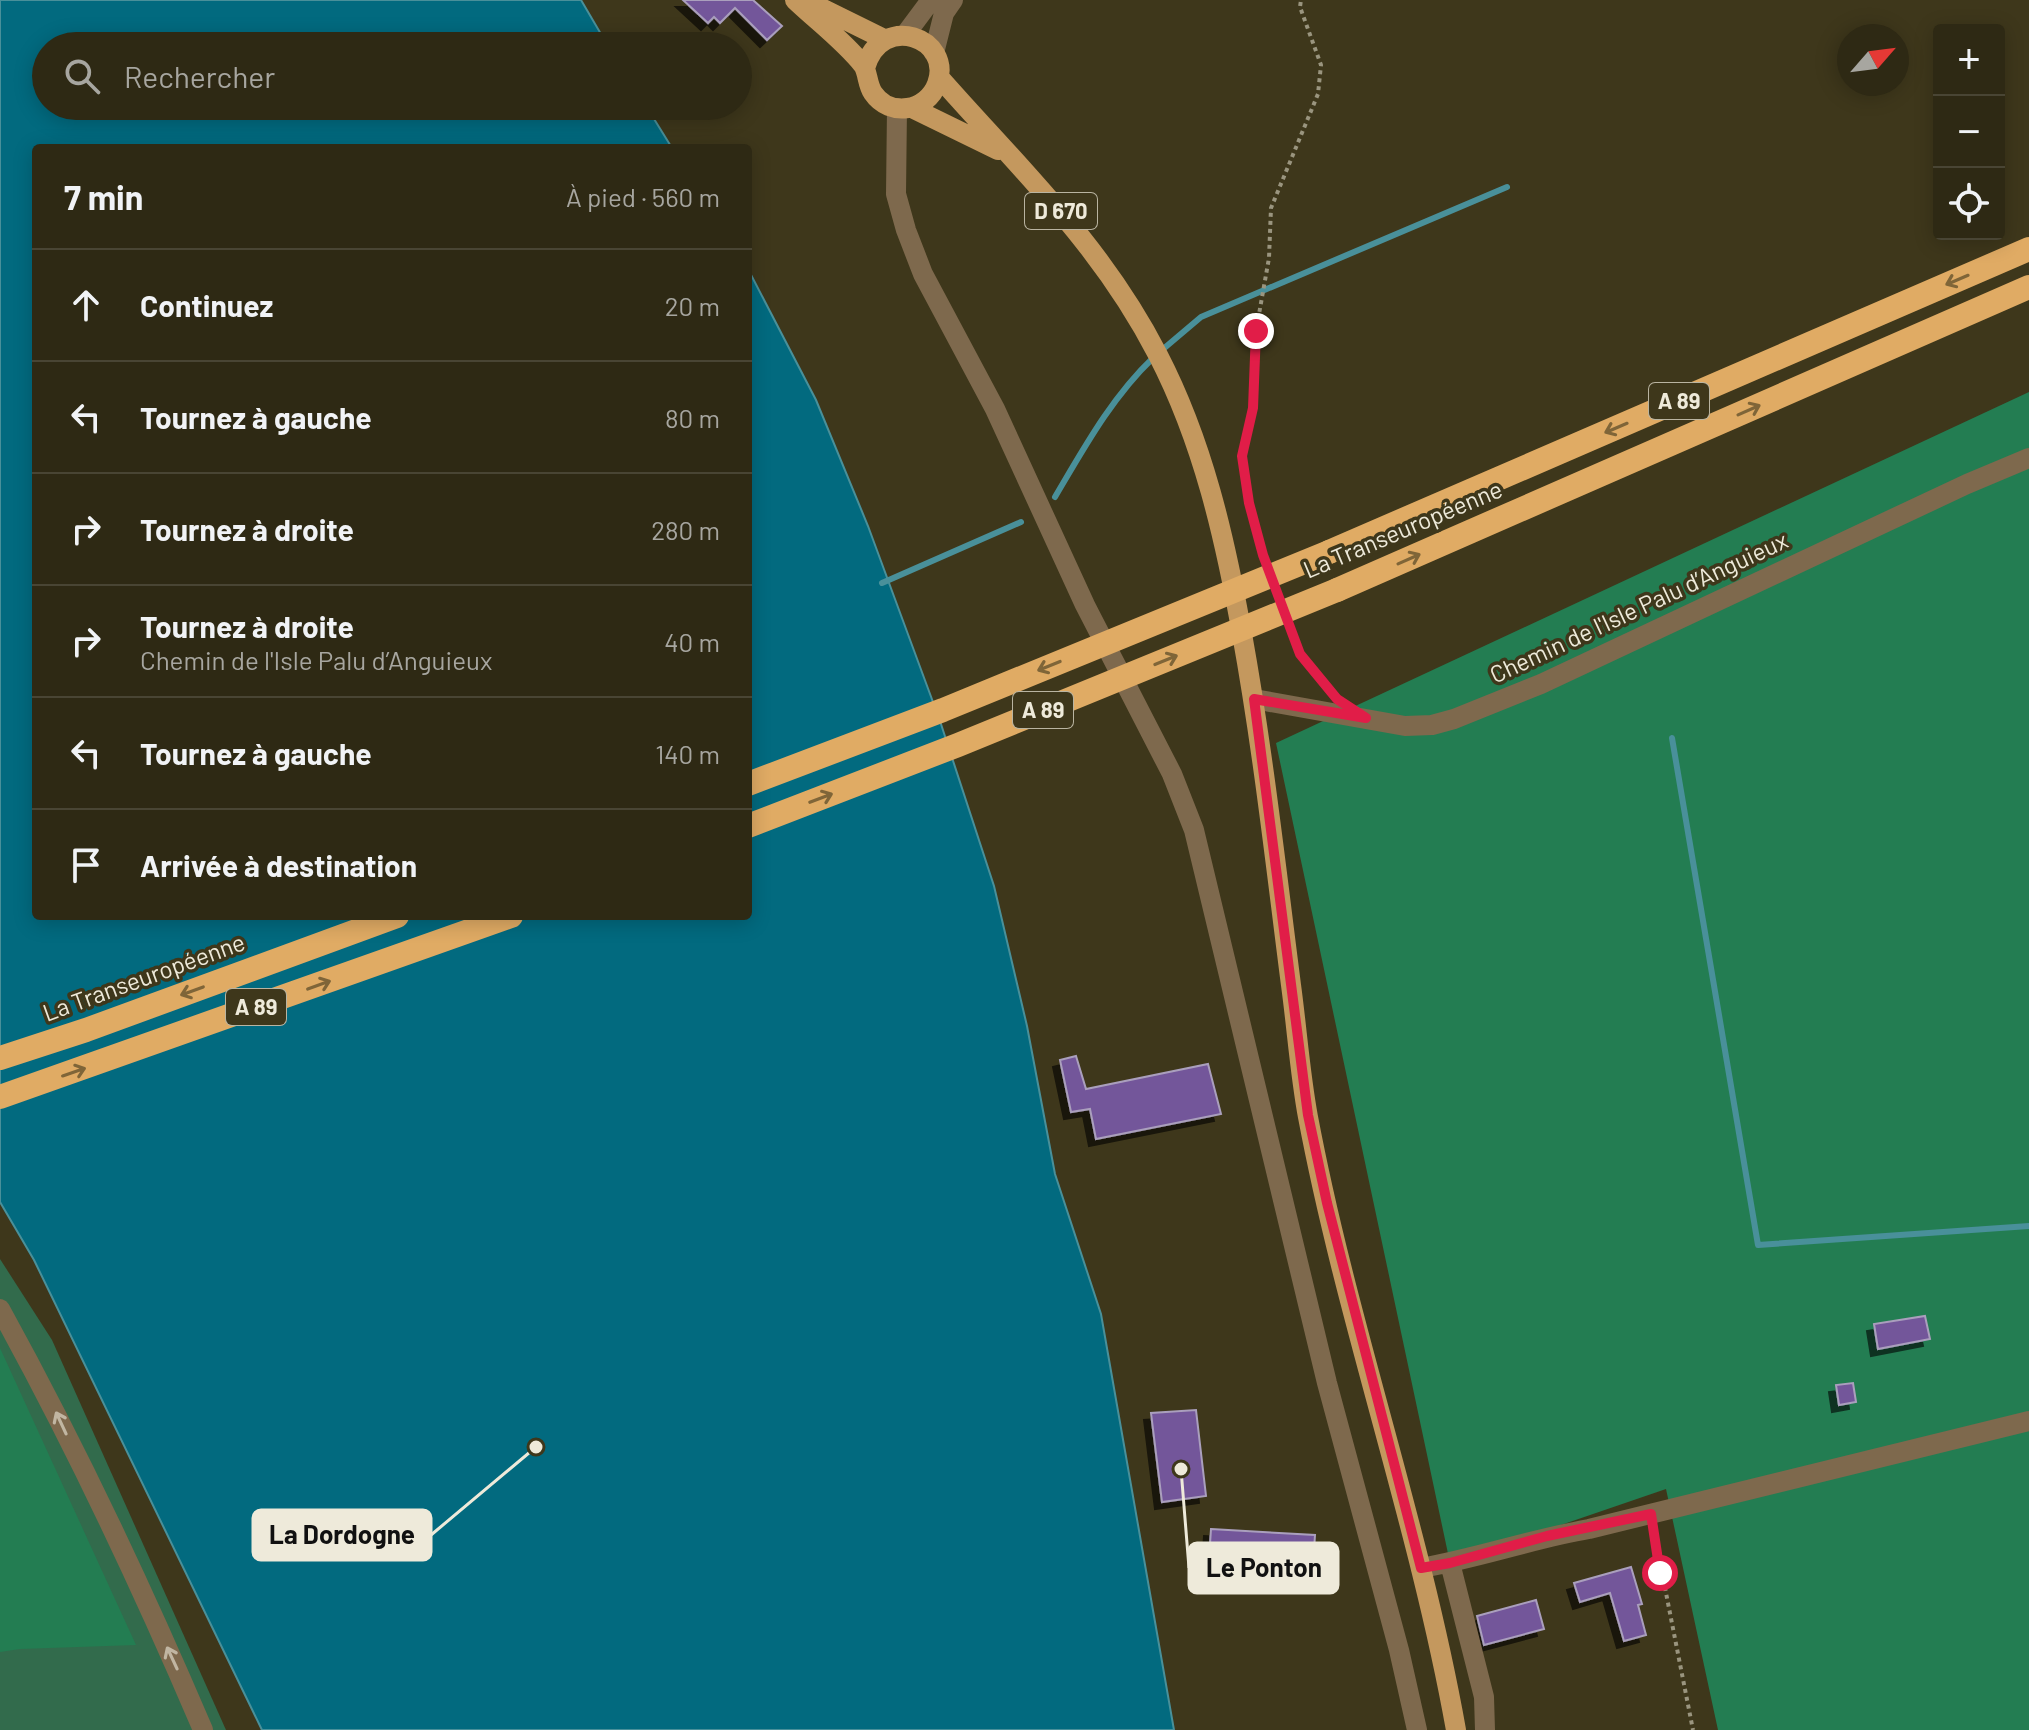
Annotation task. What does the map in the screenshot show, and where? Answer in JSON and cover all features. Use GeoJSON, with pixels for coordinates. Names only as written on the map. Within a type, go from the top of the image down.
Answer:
{"type":"FeatureCollection","features":[{"type":"Feature","properties":{"kind":"highway","name":"La Transeuropéenne"},"geometry":{"type":"LineString","coordinates":[[752,782],[943,710],[1329,552],[2029,249]]}},
{"type":"Feature","properties":{"kind":"highway","name":"La Transeuropéenne"},"geometry":{"type":"LineString","coordinates":[[752,824],[958,745],[1337,590],[2029,287]]}},
{"type":"Feature","properties":{"kind":"highway","name":"La Transeuropéenne"},"geometry":{"type":"LineString","coordinates":[[0,1058],[86,1030],[386,920]]}},
{"type":"Feature","properties":{"kind":"highway","name":"A 89"},"geometry":{"type":"LineString","coordinates":[[0,1097],[500,920]]}},
{"type":"Feature","properties":{"kind":"main road"},"geometry":{"type":"LineString","coordinates":[[795,0],[865,68]]}},
{"type":"Feature","properties":{"kind":"main road"},"geometry":{"type":"LineString","coordinates":[[805,0],[884,39],[905,35],[916,37],[934,53],[939,64],[939,77],[930,96],[905,108],[877,98],[866,79],[865,68],[869,56],[884,39]]}},
{"type":"Feature","properties":{"kind":"main road","name":"D 670"},"geometry":{"type":"LineString","coordinates":[[939,77],[1007,155],[1039,185],[1108,272],[1159,356],[1210,485],[1229,560],[1254,699],[1308,1115],[1327,1203],[1421,1568],[1456,1730]]}},
{"type":"Feature","properties":{"kind":"main road","name":"D 670"},"geometry":{"type":"LineString","coordinates":[[905,108],[1007,155]]}},
{"type":"Feature","properties":{"kind":"street"},"geometry":{"type":"LineString","coordinates":[[905,35],[931,0]]}},
{"type":"Feature","properties":{"kind":"street"},"geometry":{"type":"LineString","coordinates":[[934,53],[944,13],[953,0]]}},
{"type":"Feature","properties":{"kind":"street"},"geometry":{"type":"LineString","coordinates":[[905,108],[896,194],[923,274],[995,409],[1085,605],[1172,774],[1194,830],[1327,1383],[1399,1650],[1417,1730]]}},
{"type":"Feature","properties":{"kind":"street","name":"Chemin de l'Isle Palu d’Anguieux"},"geometry":{"type":"LineString","coordinates":[[1254,699],[1405,726],[1432,725],[1483,708],[2029,458]]}},
{"type":"Feature","properties":{"kind":"street"},"geometry":{"type":"LineString","coordinates":[[0,1309],[49,1398],[203,1730]]}},
{"type":"Feature","properties":{"kind":"street"},"geometry":{"type":"LineString","coordinates":[[1421,1568],[2029,1421]]}},
{"type":"Feature","properties":{"kind":"street"},"geometry":{"type":"LineString","coordinates":[[1450,1563],[1484,1697],[1485,1730]]}},
{"type":"Feature","properties":{"kind":"path"},"geometry":{"type":"LineString","coordinates":[[1268,569],[1249,503],[1242,456],[1253,408],[1256,331],[1269,258],[1271,208],[1318,94],[1321,65],[1300,7],[1301,0]]}},
{"type":"Feature","properties":{"kind":"path"},"geometry":{"type":"LineString","coordinates":[[1290,625],[1300,654],[1337,699],[1366,718]]}},
{"type":"Feature","properties":{"kind":"path"},"geometry":{"type":"LineString","coordinates":[[1651,1514],[1660,1573],[1693,1730]]}},
{"type":"Feature","properties":{"kind":"green space"},"geometry":{"type":"Polygon","coordinates":[[[2029,392],[2029,1730],[1718,1730],[1666,1489],[1450,1563],[1276,743],[2029,392]]]}},
{"type":"Feature","properties":{"kind":"green space"},"geometry":{"type":"Polygon","coordinates":[[[0,1259],[52,1340],[226,1730],[0,1730],[0,1259]]]}},
{"type":"Feature","properties":{"kind":"green space"},"geometry":{"type":"Polygon","coordinates":[[[0,1348],[136,1645],[0,1652],[0,1348]]]}},
{"type":"Feature","properties":{"kind":"water"},"geometry":{"type":"Polygon","coordinates":[[[0,0],[581,0],[600,32],[32,32],[32,120],[655,120],[670,144],[32,144],[32,920],[752,920],[752,277],[816,400],[868,526],[940,721],[994,886],[1027,1026],[1055,1174],[1101,1314],[1174,1730],[262,1730],[34,1260],[0,1202],[0,0]]]}},
{"type":"Feature","properties":{"kind":"building"},"geometry":{"type":"Polygon","coordinates":[[[683,0],[753,0],[782,26],[767,40],[735,8],[720,23],[714,17],[708,23],[683,0]]]}},
{"type":"Feature","properties":{"kind":"building"},"geometry":{"type":"Polygon","coordinates":[[[1076,1056],[1086,1089],[1208,1064],[1221,1114],[1096,1139],[1090,1109],[1071,1112],[1060,1060],[1076,1056]]]}},
{"type":"Feature","properties":{"kind":"building"},"geometry":{"type":"Polygon","coordinates":[[[1925,1316],[1930,1339],[1878,1349],[1874,1324],[1925,1316]]]}},
{"type":"Feature","properties":{"kind":"building"},"geometry":{"type":"Polygon","coordinates":[[[1853,1383],[1856,1402],[1839,1405],[1836,1385],[1853,1383]]]}},
{"type":"Feature","properties":{"kind":"building"},"geometry":{"type":"Polygon","coordinates":[[[1196,1410],[1206,1496],[1162,1502],[1151,1413],[1196,1410]]]}},
{"type":"Feature","properties":{"kind":"building"},"geometry":{"type":"Polygon","coordinates":[[[1211,1529],[1315,1535],[1313,1566],[1209,1559],[1211,1529]]]}},
{"type":"Feature","properties":{"kind":"building"},"geometry":{"type":"Polygon","coordinates":[[[1631,1567],[1642,1604],[1638,1605],[1646,1635],[1624,1641],[1610,1593],[1580,1602],[1574,1583],[1631,1567]]]}},
{"type":"Feature","properties":{"kind":"building"},"geometry":{"type":"Polygon","coordinates":[[[1536,1600],[1544,1629],[1484,1645],[1477,1616],[1536,1600]]]}},
{"type":"Feature","properties":{"kind":"waterway"},"geometry":{"type":"LineString","coordinates":[[1162,350],[1201,317],[1507,187]]}},
{"type":"Feature","properties":{"kind":"waterway"},"geometry":{"type":"LineString","coordinates":[[1055,497],[1112,406],[1153,358]]}},
{"type":"Feature","properties":{"kind":"waterway"},"geometry":{"type":"LineString","coordinates":[[882,583],[1021,522]]}},
{"type":"Feature","properties":{"kind":"waterway"},"geometry":{"type":"LineString","coordinates":[[1672,738],[1758,1245],[2029,1226]]}},
{"type":"Feature","properties":{"kind":"place","name":"La Dordogne"},"geometry":{"type":"Point","coordinates":[536,1447]}},
{"type":"Feature","properties":{"kind":"place","name":"Le Ponton"},"geometry":{"type":"Point","coordinates":[1181,1469]}},
{"type":"Feature","properties":{"kind":"route"},"geometry":{"type":"LineString","coordinates":[[1256,331],[1253,408],[1242,456],[1249,503],[1263,555],[1300,654],[1337,699],[1366,718],[1254,699],[1308,1115],[1327,1203],[1421,1568],[1651,1514],[1660,1573]]}}]}
